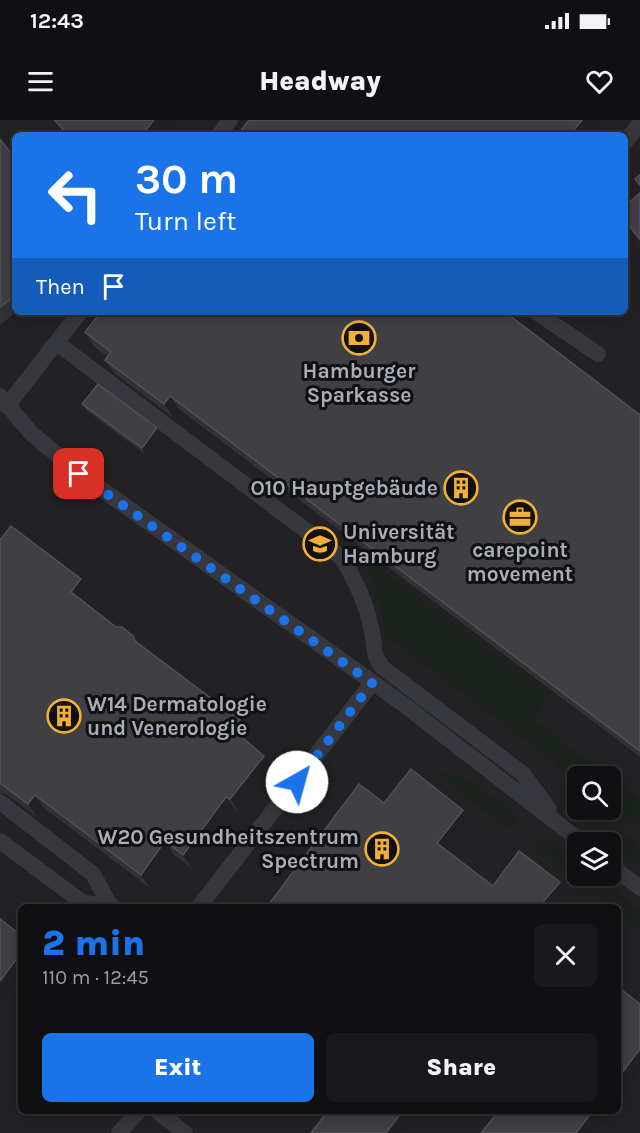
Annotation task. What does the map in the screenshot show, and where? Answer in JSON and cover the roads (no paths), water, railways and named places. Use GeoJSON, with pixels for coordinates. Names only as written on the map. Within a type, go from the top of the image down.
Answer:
{"type":"FeatureCollection","features":[{"type":"Feature","properties":{"kind":"lane"},"geometry":{"type":"LineString","coordinates":[[628,138],[640,123]]}},
{"type":"Feature","properties":{"kind":"lane"},"geometry":{"type":"LineString","coordinates":[[78,315],[57,343],[3,401],[31,433],[79,474],[372,683],[569,832]]}},
{"type":"Feature","properties":{"kind":"lane"},"geometry":{"type":"LineString","coordinates":[[540,315],[598,354]]}},
{"type":"Feature","properties":{"kind":"lane"},"geometry":{"type":"LineString","coordinates":[[57,343],[341,557],[352,575],[373,633],[372,653],[382,667],[523,774],[562,826]]}},
{"type":"Feature","properties":{"kind":"lane"},"geometry":{"type":"LineString","coordinates":[[201,904],[372,683]]}},
{"type":"Feature","properties":{"kind":"lane"},"geometry":{"type":"LineString","coordinates":[[0,802],[93,874],[110,904]]}},
{"type":"Feature","properties":{"kind":"lane"},"geometry":{"type":"LineString","coordinates":[[0,841],[82,902],[94,904]]}},
{"type":"Feature","properties":{"kind":"lane"},"geometry":{"type":"LineString","coordinates":[[621,873],[640,888]]}},
{"type":"Feature","properties":{"kind":"lane"},"geometry":{"type":"LineString","coordinates":[[119,1133],[136,1114]]}},
{"type":"Feature","properties":{"kind":"lane"},"geometry":{"type":"LineString","coordinates":[[161,1114],[185,1133]]}},
{"type":"Feature","properties":{"kind":"place","name":"Hamburger Sparkasse"},"geometry":{"type":"Point","coordinates":[359,338]}},
{"type":"Feature","properties":{"kind":"place","name":"O10 Hauptgebäude"},"geometry":{"type":"Point","coordinates":[461,488]}},
{"type":"Feature","properties":{"kind":"place","name":"carepoint movement"},"geometry":{"type":"Point","coordinates":[520,517]}},
{"type":"Feature","properties":{"kind":"place","name":"Universität Hamburg"},"geometry":{"type":"Point","coordinates":[320,544]}},
{"type":"Feature","properties":{"kind":"place","name":"W14 Dermatologie und Venerologie"},"geometry":{"type":"Point","coordinates":[64,716]}},
{"type":"Feature","properties":{"kind":"place","name":"W20 Gesundheitszentrum Spectrum"},"geometry":{"type":"Point","coordinates":[382,849]}}]}
